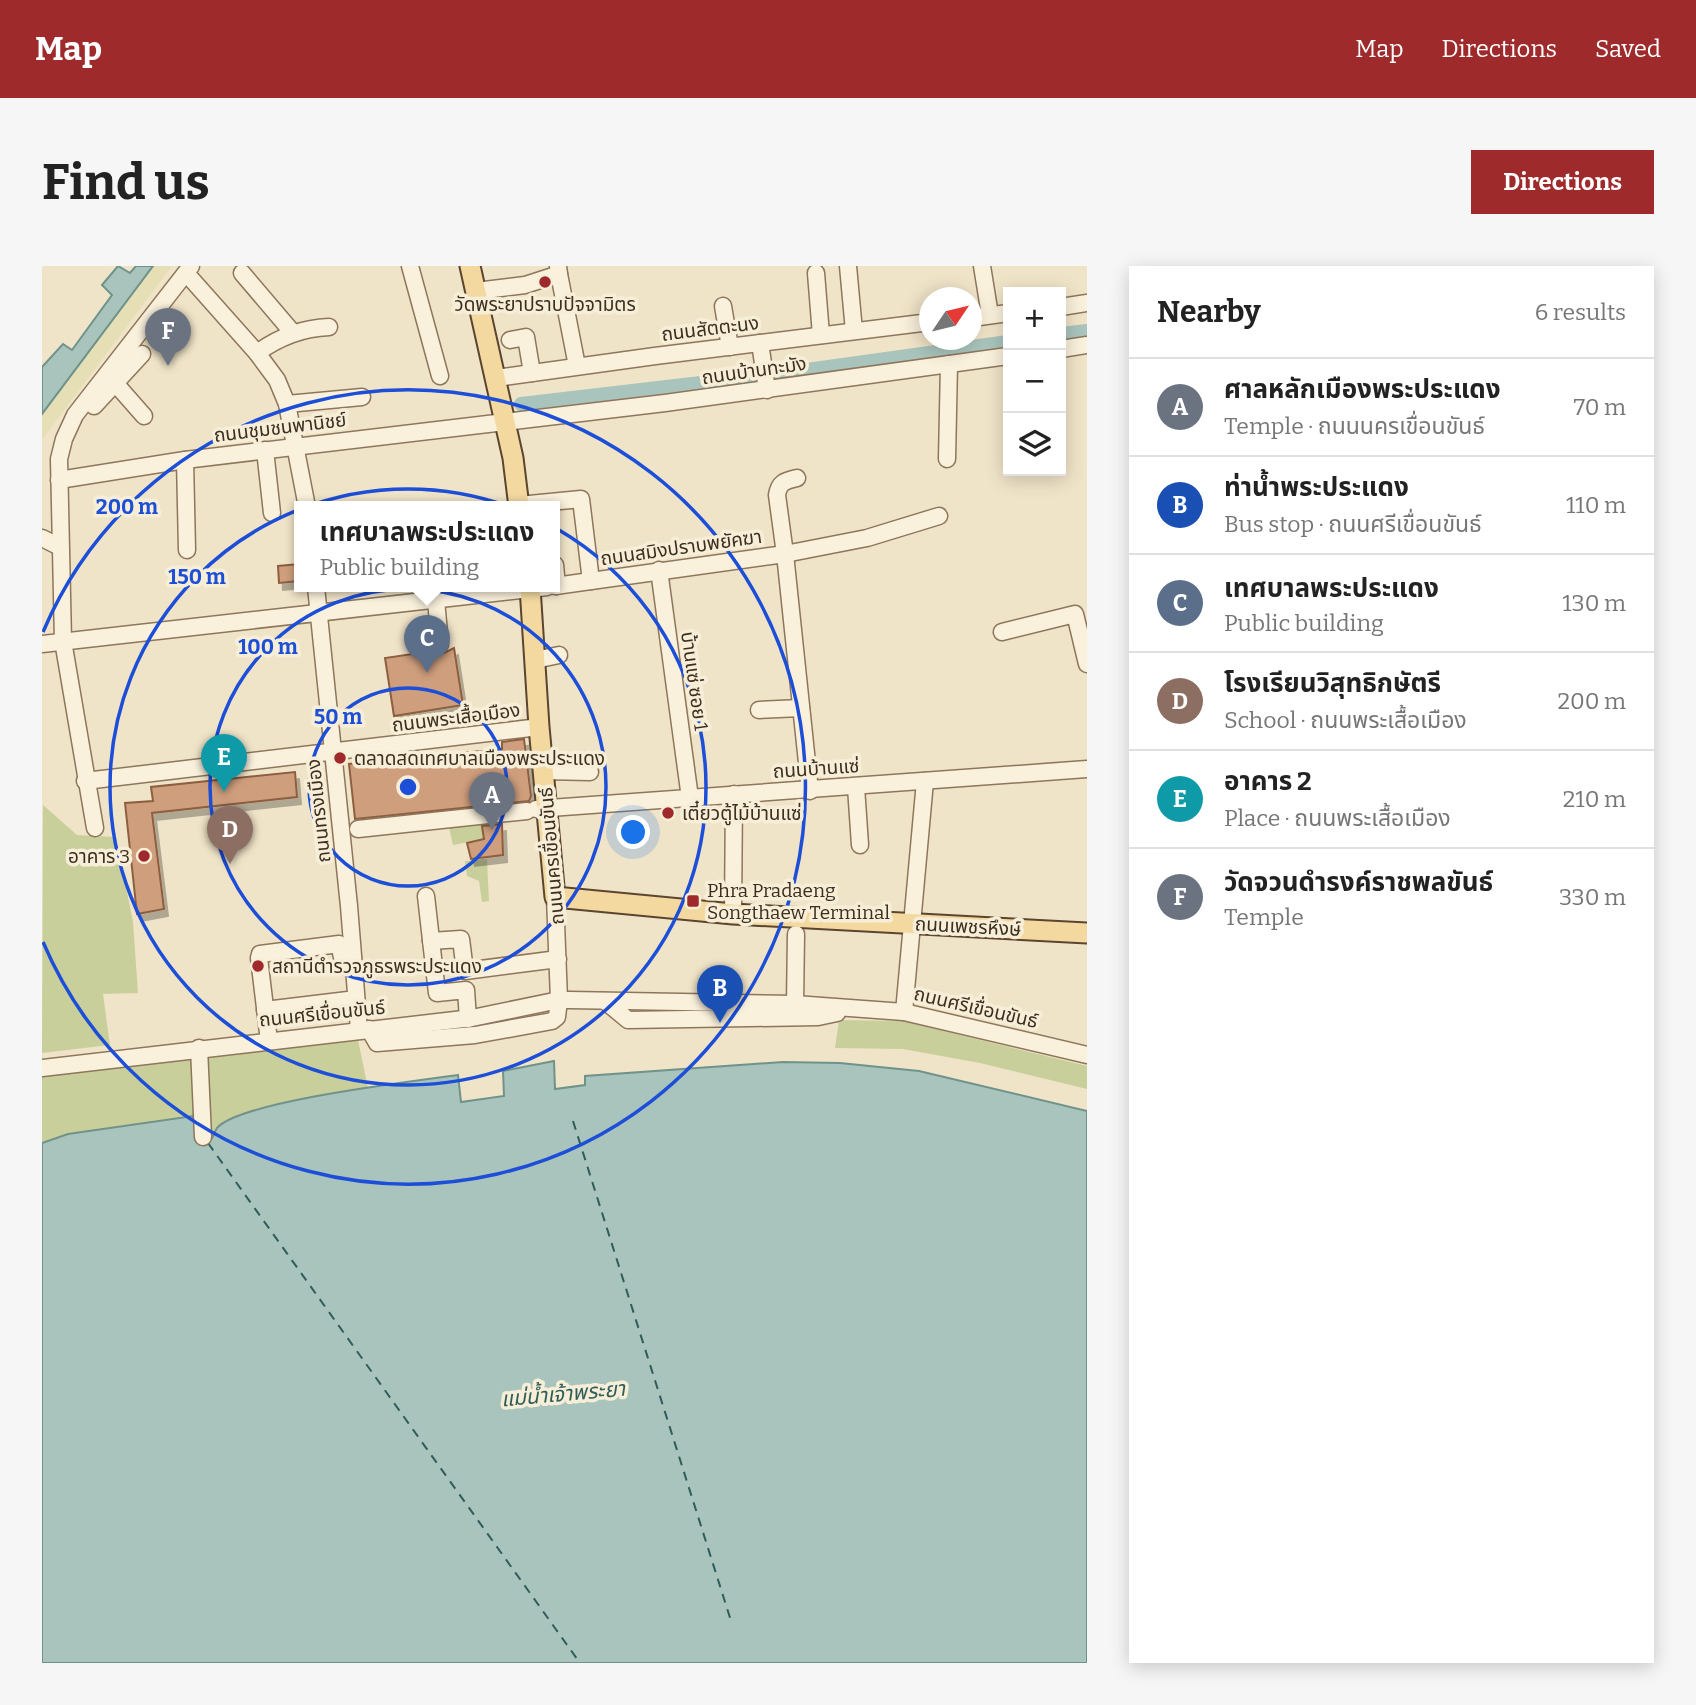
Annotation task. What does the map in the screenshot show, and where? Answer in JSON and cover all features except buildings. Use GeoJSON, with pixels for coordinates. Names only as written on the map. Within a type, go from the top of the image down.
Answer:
{"type":"FeatureCollection","features":[{"type":"Feature","properties":{"kind":"main road"},"geometry":{"type":"LineString","coordinates":[[470,266],[496,378],[518,501]]}},
{"type":"Feature","properties":{"kind":"main road","name":"ถนนนครเขื่อนขันธ์"},"geometry":{"type":"LineString","coordinates":[[543,592],[535,660],[543,771],[537,809],[555,897]]}},
{"type":"Feature","properties":{"kind":"main road","name":"ถนนเพชรหึงษ์"},"geometry":{"type":"LineString","coordinates":[[555,897],[733,914],[1087,933]]}},
{"type":"Feature","properties":{"kind":"street"},"geometry":{"type":"LineString","coordinates":[[410,266],[440,376]]}},
{"type":"Feature","properties":{"kind":"street"},"geometry":{"type":"LineString","coordinates":[[848,266],[853,331]]}},
{"type":"Feature","properties":{"kind":"street"},"geometry":{"type":"LineString","coordinates":[[982,266],[990,315]]}},
{"type":"Feature","properties":{"kind":"street"},"geometry":{"type":"LineString","coordinates":[[95,828],[63,642],[58,459],[75,415],[188,270],[277,380],[287,404],[306,501]]}},
{"type":"Feature","properties":{"kind":"street"},"geometry":{"type":"LineString","coordinates":[[476,291],[525,285],[558,270],[577,366]]}},
{"type":"Feature","properties":{"kind":"street"},"geometry":{"type":"LineString","coordinates":[[243,273],[293,333]]}},
{"type":"Feature","properties":{"kind":"street"},"geometry":{"type":"LineString","coordinates":[[816,273],[821,335]]}},
{"type":"Feature","properties":{"kind":"street"},"geometry":{"type":"LineString","coordinates":[[1066,306],[1087,303]]}},
{"type":"Feature","properties":{"kind":"street"},"geometry":{"type":"LineString","coordinates":[[723,306],[730,347]]}},
{"type":"Feature","properties":{"kind":"street"},"geometry":{"type":"LineString","coordinates":[[982,316],[1003,314]]}},
{"type":"Feature","properties":{"kind":"street","name":"ถนนสัตตะนง"},"geometry":{"type":"LineString","coordinates":[[496,378],[919,324]]}},
{"type":"Feature","properties":{"kind":"street"},"geometry":{"type":"LineString","coordinates":[[257,353],[268,344],[293,333],[329,327]]}},
{"type":"Feature","properties":{"kind":"street"},"geometry":{"type":"LineString","coordinates":[[510,340],[526,337],[532,373]]}},
{"type":"Feature","properties":{"kind":"street"},"geometry":{"type":"LineString","coordinates":[[760,343],[766,386]]}},
{"type":"Feature","properties":{"kind":"street"},"geometry":{"type":"LineString","coordinates":[[1066,348],[1087,345]]}},
{"type":"Feature","properties":{"kind":"street"},"geometry":{"type":"LineString","coordinates":[[64,439],[142,354]]}},
{"type":"Feature","properties":{"kind":"street","name":"ถนนบ้านทะมัง"},"geometry":{"type":"LineString","coordinates":[[505,423],[766,386],[1003,357]]}},
{"type":"Feature","properties":{"kind":"street"},"geometry":{"type":"LineString","coordinates":[[947,458],[949,365]]}},
{"type":"Feature","properties":{"kind":"street"},"geometry":{"type":"LineString","coordinates":[[115,383],[144,416]]}},
{"type":"Feature","properties":{"kind":"street"},"geometry":{"type":"LineString","coordinates":[[287,404],[362,397]]}},
{"type":"Feature","properties":{"kind":"street","name":"ถนนชุมชนพานิชย์"},"geometry":{"type":"LineString","coordinates":[[59,480],[185,460],[505,423]]}},
{"type":"Feature","properties":{"kind":"street"},"geometry":{"type":"LineString","coordinates":[[265,450],[272,513]]}},
{"type":"Feature","properties":{"kind":"street"},"geometry":{"type":"LineString","coordinates":[[185,460],[187,550]]}},
{"type":"Feature","properties":{"kind":"street"},"geometry":{"type":"LineString","coordinates":[[797,478],[778,486],[785,554],[867,538],[939,516]]}},
{"type":"Feature","properties":{"kind":"street"},"geometry":{"type":"LineString","coordinates":[[560,502],[581,499],[591,581]]}},
{"type":"Feature","properties":{"kind":"street"},"geometry":{"type":"LineString","coordinates":[[42,538],[60,547]]}},
{"type":"Feature","properties":{"kind":"street","name":"ถนนสมิงปราบพยัคฆา"},"geometry":{"type":"LineString","coordinates":[[560,585],[785,554],[810,791]]}},
{"type":"Feature","properties":{"kind":"street","name":"บ้านแซ่ ซอย 1"},"geometry":{"type":"LineString","coordinates":[[659,570],[690,798]]}},
{"type":"Feature","properties":{"kind":"street","name":"ถนนทรงเมือง"},"geometry":{"type":"LineString","coordinates":[[316,592],[360,1030]]}},
{"type":"Feature","properties":{"kind":"street","name":"ถนนสมิงปราบพยัคฆา"},"geometry":{"type":"LineString","coordinates":[[42,644],[502,592]]}},
{"type":"Feature","properties":{"kind":"street"},"geometry":{"type":"LineString","coordinates":[[436,600],[440,644]]}},
{"type":"Feature","properties":{"kind":"street"},"geometry":{"type":"LineString","coordinates":[[1002,632],[1075,614],[1087,664]]}},
{"type":"Feature","properties":{"kind":"street"},"geometry":{"type":"LineString","coordinates":[[535,660],[559,655]]}},
{"type":"Feature","properties":{"kind":"street"},"geometry":{"type":"LineString","coordinates":[[759,710],[801,708]]}},
{"type":"Feature","properties":{"kind":"street","name":"ถนนพระเสื้อเมือง"},"geometry":{"type":"LineString","coordinates":[[85,781],[539,727]]}},
{"type":"Feature","properties":{"kind":"street","name":"ถนนบ้านแซ่"},"geometry":{"type":"LineString","coordinates":[[358,829],[537,809],[1087,769]]}},
{"type":"Feature","properties":{"kind":"street"},"geometry":{"type":"LineString","coordinates":[[543,771],[590,772]]}},
{"type":"Feature","properties":{"kind":"street"},"geometry":{"type":"LineString","coordinates":[[904,1012],[925,781]]}},
{"type":"Feature","properties":{"kind":"street"},"geometry":{"type":"LineString","coordinates":[[856,787],[860,845]]}},
{"type":"Feature","properties":{"kind":"street"},"geometry":{"type":"LineString","coordinates":[[733,914],[734,794]]}},
{"type":"Feature","properties":{"kind":"street"},"geometry":{"type":"LineString","coordinates":[[426,896],[437,993],[466,990]]}},
{"type":"Feature","properties":{"kind":"street","name":"ถนนนครเขื่อนขันธ์"},"geometry":{"type":"LineString","coordinates":[[555,897],[559,1000]]}},
{"type":"Feature","properties":{"kind":"street"},"geometry":{"type":"LineString","coordinates":[[795,1004],[796,934]]}},
{"type":"Feature","properties":{"kind":"street"},"geometry":{"type":"LineString","coordinates":[[431,941],[461,939],[466,971],[468,1019]]}},
{"type":"Feature","properties":{"kind":"street"},"geometry":{"type":"LineString","coordinates":[[269,1041],[259,958],[262,953],[339,944],[348,1000],[360,1030],[377,1043],[475,1035],[552,1021],[557,1017],[559,1000]]}},
{"type":"Feature","properties":{"kind":"street"},"geometry":{"type":"LineString","coordinates":[[466,971],[558,959]]}},
{"type":"Feature","properties":{"kind":"street"},"geometry":{"type":"LineString","coordinates":[[265,1010],[348,1000]]}},
{"type":"Feature","properties":{"kind":"street","name":"ถนนศรีเขื่อนขันธ์"},"geometry":{"type":"LineString","coordinates":[[42,1068],[468,1019],[559,1000],[605,1001],[628,1020],[795,1004],[904,1012],[1087,1055]]}},
{"type":"Feature","properties":{"kind":"street","name":"ถนนศรีเขื่อนขันธ์"},"geometry":{"type":"LineString","coordinates":[[713,1011],[818,1017],[853,1009]]}},
{"type":"Feature","properties":{"kind":"street"},"geometry":{"type":"LineString","coordinates":[[199,1048],[203,1137]]}},
{"type":"Feature","properties":{"kind":"shaded area"},"geometry":{"type":"Polygon","coordinates":[[[153,266],[172,266],[42,440],[42,414],[153,266]]]}},
{"type":"Feature","properties":{"kind":"green space"},"geometry":{"type":"Polygon","coordinates":[[[43,805],[77,835],[116,837],[133,922],[138,993],[103,994],[110,1045],[42,1053],[43,805]]]}},
{"type":"Feature","properties":{"kind":"green space"},"geometry":{"type":"Polygon","coordinates":[[[481,820],[484,839],[453,845],[448,823],[481,820]]]}},
{"type":"Feature","properties":{"kind":"green space"},"geometry":{"type":"Polygon","coordinates":[[[487,859],[489,901],[482,902],[479,881],[467,876],[465,861],[487,859]]]}},
{"type":"Feature","properties":{"kind":"green space"},"geometry":{"type":"Polygon","coordinates":[[[839,1020],[903,1021],[1087,1066],[1087,1089],[980,1063],[903,1049],[835,1048],[839,1020]]]}},
{"type":"Feature","properties":{"kind":"green space"},"geometry":{"type":"Polygon","coordinates":[[[358,1040],[368,1088],[311,1097],[244,1113],[227,1120],[217,1128],[213,1138],[196,1135],[193,1116],[68,1134],[42,1143],[42,1076],[358,1040]]]}},
{"type":"Feature","properties":{"kind":"water"},"geometry":{"type":"Polygon","coordinates":[[[118,266],[130,273],[136,266],[153,266],[42,414],[42,367],[63,344],[72,350],[112,295],[102,285],[118,266]]]}},
{"type":"Feature","properties":{"kind":"water","name":"แม่น้ำเจ้าพระยา"},"geometry":{"type":"Polygon","coordinates":[[[554,1061],[555,1089],[585,1085],[585,1076],[783,1062],[840,1063],[919,1071],[1087,1111],[1087,1663],[42,1663],[42,1143],[68,1134],[193,1116],[197,1134],[212,1138],[217,1128],[232,1118],[258,1109],[369,1087],[458,1075],[461,1102],[504,1096],[503,1071],[554,1061]]]}},
{"type":"Feature","properties":{"kind":"waterway"},"geometry":{"type":"LineString","coordinates":[[1066,333],[1087,331]]}},
{"type":"Feature","properties":{"kind":"waterway"},"geometry":{"type":"LineString","coordinates":[[521,404],[778,374],[1003,343]]}},
{"type":"Feature","properties":{"kind":"ferry route"},"geometry":{"type":"LineString","coordinates":[[573,1121],[732,1624]]}},
{"type":"Feature","properties":{"kind":"ferry route"},"geometry":{"type":"LineString","coordinates":[[208,1143],[580,1663]]}},
{"type":"Feature","properties":{"kind":"place","name":"วัดพระยาปราบปัจจามิตร"},"geometry":{"type":"Point","coordinates":[545,282]}},
{"type":"Feature","properties":{"kind":"place","name":"วัดจวนดำรงค์ราชพลขันธ์"},"geometry":{"type":"Point","coordinates":[168,366]}},
{"type":"Feature","properties":{"kind":"place","name":"เทศบาลพระประแดง"},"geometry":{"type":"Point","coordinates":[427,673]}},
{"type":"Feature","properties":{"kind":"place","name":"ตลาดสดเทศบาลเมืองพระประแดง"},"geometry":{"type":"Point","coordinates":[340,758]}},
{"type":"Feature","properties":{"kind":"place","name":"อาคาร 2"},"geometry":{"type":"Point","coordinates":[224,792]}},
{"type":"Feature","properties":{"kind":"place","name":"เตี๋ยวตู้ไม้บ้านแซ่"},"geometry":{"type":"Point","coordinates":[668,813]}},
{"type":"Feature","properties":{"kind":"place","name":"ศาลหลักเมืองพระประแดง"},"geometry":{"type":"Point","coordinates":[492,830]}},
{"type":"Feature","properties":{"kind":"place","name":"อาคาร 3"},"geometry":{"type":"Point","coordinates":[144,856]}},
{"type":"Feature","properties":{"kind":"place","name":"โรงเรียนวิสุทธิกษัตรี"},"geometry":{"type":"Point","coordinates":[230,864]}},
{"type":"Feature","properties":{"kind":"place","name":"Phra Pradaeng Songthaew Terminal"},"geometry":{"type":"Point","coordinates":[693,901]}},
{"type":"Feature","properties":{"kind":"place","name":"สถานีตำรวจภูธรพระประแดง"},"geometry":{"type":"Point","coordinates":[258,966]}},
{"type":"Feature","properties":{"kind":"place","name":"ท่าน้ำพระประแดง"},"geometry":{"type":"Point","coordinates":[720,1023]}}]}
